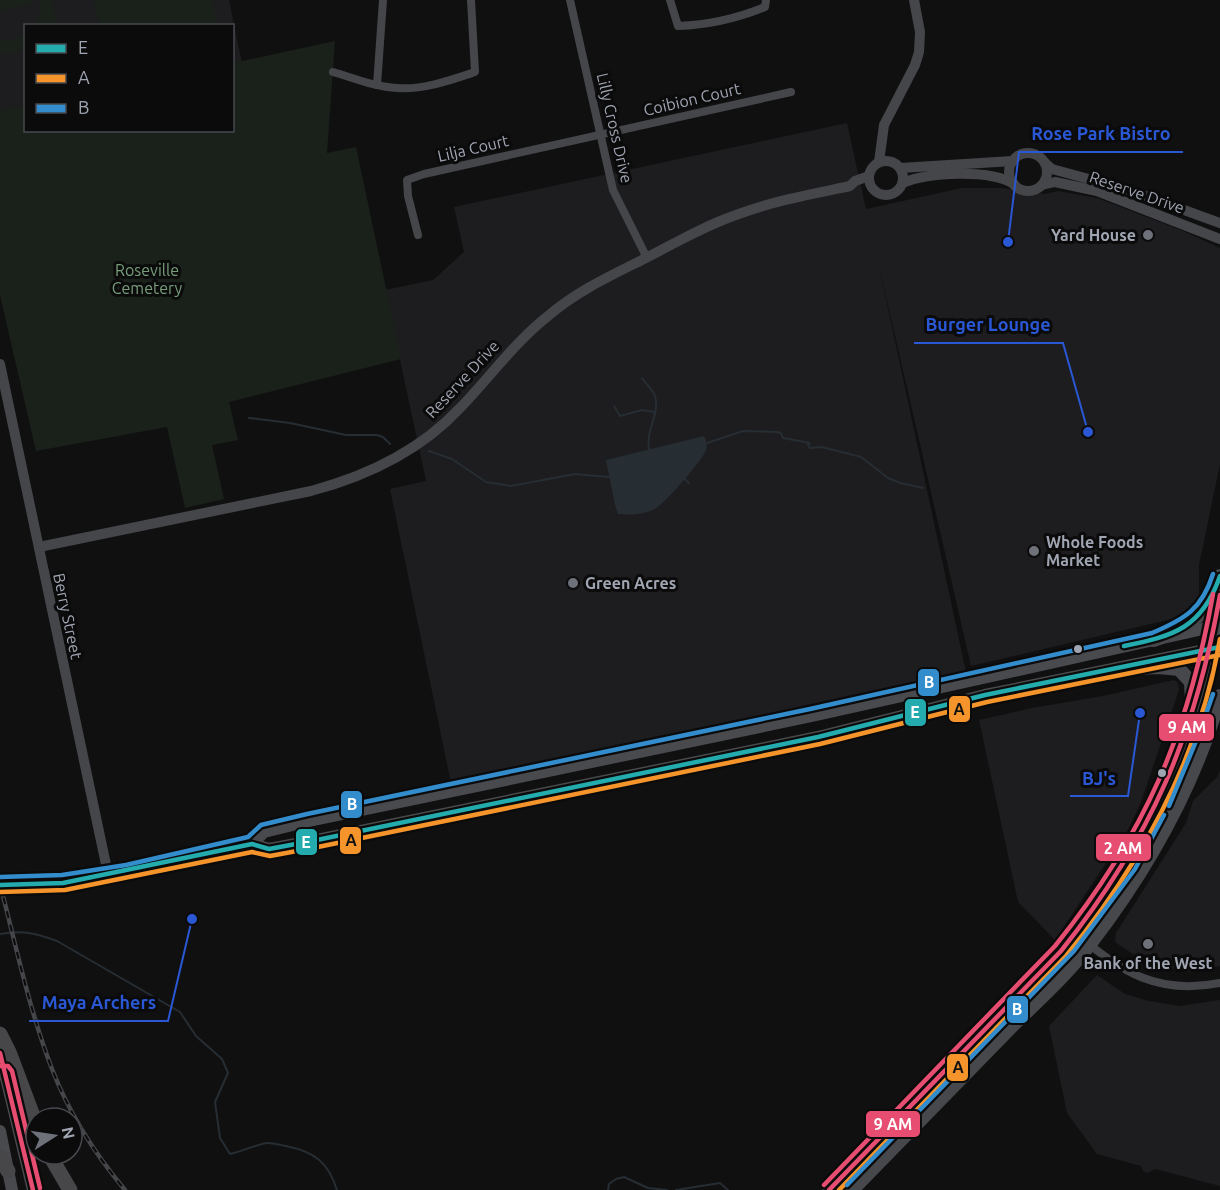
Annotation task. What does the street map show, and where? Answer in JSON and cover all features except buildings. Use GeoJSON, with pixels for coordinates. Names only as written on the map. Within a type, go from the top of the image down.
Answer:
{"type":"FeatureCollection","features":[{"type":"Feature","properties":{"kind":"highway"},"geometry":{"type":"LineString","coordinates":[[0,1034],[29,1106]]}},
{"type":"Feature","properties":{"kind":"highway"},"geometry":{"type":"LineString","coordinates":[[0,1157],[8,1171]]}},
{"type":"Feature","properties":{"kind":"highway"},"geometry":{"type":"LineString","coordinates":[[56,1166],[70,1190]]}},
{"type":"Feature","properties":{"kind":"main road"},"geometry":{"type":"LineString","coordinates":[[1154,640],[1178,631],[1202,614],[1215,594],[1220,576]]}},
{"type":"Feature","properties":{"kind":"main road"},"geometry":{"type":"LineString","coordinates":[[829,1190],[1076,933],[1111,886],[1134,850],[1159,801],[1186,731],[1216,648],[1220,595]]}},
{"type":"Feature","properties":{"kind":"main road"},"geometry":{"type":"LineString","coordinates":[[252,844],[264,832],[800,719],[1218,625]]}},
{"type":"Feature","properties":{"kind":"main road"},"geometry":{"type":"LineString","coordinates":[[0,885],[63,883],[252,844],[269,849],[312,841],[818,736],[1016,688],[1216,648]]}},
{"type":"Feature","properties":{"kind":"main road"},"geometry":{"type":"LineString","coordinates":[[1116,669],[1170,667],[1182,671],[1190,680],[1192,691],[1192,706],[1186,731]]}},
{"type":"Feature","properties":{"kind":"main road"},"geometry":{"type":"LineString","coordinates":[[892,718],[906,707],[980,688],[985,684],[986,677]]}},
{"type":"Feature","properties":{"kind":"main road"},"geometry":{"type":"LineString","coordinates":[[852,1190],[1056,982],[1089,945],[1135,881],[1154,850],[1189,781],[1219,701]]}},
{"type":"Feature","properties":{"kind":"main road"},"geometry":{"type":"LineString","coordinates":[[0,1053],[2,1073],[33,1190]]}},
{"type":"Feature","properties":{"kind":"main road"},"geometry":{"type":"LineString","coordinates":[[0,1131],[12,1190]]}},
{"type":"Feature","properties":{"kind":"street"},"geometry":{"type":"LineString","coordinates":[[377,85],[383,0]]}},
{"type":"Feature","properties":{"kind":"street"},"geometry":{"type":"LineString","coordinates":[[333,72],[377,85],[408,88],[458,78],[475,72],[471,0]]}},
{"type":"Feature","properties":{"kind":"street","name":"Lilly Cross Drive"},"geometry":{"type":"LineString","coordinates":[[570,0],[613,190],[647,258]]}},
{"type":"Feature","properties":{"kind":"street"},"geometry":{"type":"LineString","coordinates":[[670,0],[678,26],[695,25],[750,13],[765,8],[766,0]]}},
{"type":"Feature","properties":{"kind":"street"},"geometry":{"type":"LineString","coordinates":[[884,162],[882,146],[884,125],[915,65],[919,51],[920,32],[914,0]]}},
{"type":"Feature","properties":{"kind":"street","name":"Coibion Court"},"geometry":{"type":"LineString","coordinates":[[600,135],[791,92]]}},
{"type":"Feature","properties":{"kind":"street","name":"Lilja Court"},"geometry":{"type":"LineString","coordinates":[[418,235],[408,196],[407,180],[424,174],[600,135]]}},
{"type":"Feature","properties":{"kind":"street"},"geometry":{"type":"LineString","coordinates":[[1013,161],[900,168],[884,162],[874,166],[869,182],[880,194],[891,195],[903,183],[910,180],[982,174],[995,176],[1027,191],[1042,185],[1047,175],[1045,163],[1030,153],[1017,156],[1009,172],[1014,184]]}},
{"type":"Feature","properties":{"kind":"street","name":"Reserve Drive"},"geometry":{"type":"LineString","coordinates":[[1045,163],[1052,169],[1130,190],[1220,223]]}},
{"type":"Feature","properties":{"kind":"street"},"geometry":{"type":"LineString","coordinates":[[900,168],[904,178],[903,183]]}},
{"type":"Feature","properties":{"kind":"street","name":"Reserve Drive"},"geometry":{"type":"LineString","coordinates":[[850,186],[855,181],[869,176]]}},
{"type":"Feature","properties":{"kind":"street","name":"Reserve Drive"},"geometry":{"type":"LineString","coordinates":[[1042,185],[1054,182],[1097,191],[1220,239]]}},
{"type":"Feature","properties":{"kind":"street","name":"Reserve Drive"},"geometry":{"type":"LineString","coordinates":[[39,547],[311,491],[346,481],[412,448],[450,418],[505,356],[548,315],[590,286],[709,226],[752,209],[850,186],[875,191]]}},
{"type":"Feature","properties":{"kind":"street","name":"Berry Street"},"geometry":{"type":"LineString","coordinates":[[0,364],[108,874]]}},
{"type":"Feature","properties":{"kind":"street"},"geometry":{"type":"LineString","coordinates":[[1076,933],[1120,967],[1153,982],[1184,987],[1220,983]]}},
{"type":"Feature","properties":{"kind":"shaded area"},"geometry":{"type":"Polygon","coordinates":[[[0,0],[229,0],[234,24],[24,24],[24,106],[0,111],[0,0]]]}},
{"type":"Feature","properties":{"kind":"shaded area"},"geometry":{"type":"Polygon","coordinates":[[[234,24],[242,63],[234,65],[234,24]]]}},
{"type":"Feature","properties":{"kind":"shaded area"},"geometry":{"type":"Polygon","coordinates":[[[847,123],[866,209],[962,188],[1001,188],[1045,194],[1058,191],[1097,198],[1183,231],[1220,248],[1220,464],[1199,565],[1199,603],[1193,614],[971,666],[879,266],[966,672],[451,783],[390,489],[426,481],[385,290],[433,280],[464,252],[454,207],[847,123]]]}},
{"type":"Feature","properties":{"kind":"shaded area"},"geometry":{"type":"Polygon","coordinates":[[[704,436],[707,446],[698,463],[661,504],[642,513],[618,514],[606,460],[704,436]]]}},
{"type":"Feature","properties":{"kind":"shaded area"},"geometry":{"type":"Polygon","coordinates":[[[1174,680],[1178,683],[1179,690],[1141,802],[1128,830],[1055,940],[1018,902],[979,720],[1174,680]]]}},
{"type":"Feature","properties":{"kind":"shaded area"},"geometry":{"type":"Polygon","coordinates":[[[1220,770],[1220,966],[1189,972],[1146,963],[1115,942],[1116,933],[1186,823],[1193,801],[1217,777],[1220,770]]]}},
{"type":"Feature","properties":{"kind":"shaded area"},"geometry":{"type":"Polygon","coordinates":[[[1097,975],[1125,994],[1149,1001],[1180,1006],[1220,1000],[1220,1186],[1155,1169],[1147,1173],[1141,1166],[1097,1154],[1067,1113],[1049,1026],[1097,975]]]}},
{"type":"Feature","properties":{"kind":"green space"},"geometry":{"type":"Polygon","coordinates":[[[0,0],[31,0],[32,4],[0,11],[0,0]]]}},
{"type":"Feature","properties":{"kind":"green space"},"geometry":{"type":"Polygon","coordinates":[[[40,0],[52,0],[58,24],[35,24],[40,14],[40,0]]]}},
{"type":"Feature","properties":{"kind":"green space"},"geometry":{"type":"Polygon","coordinates":[[[94,0],[212,0],[218,24],[99,24],[94,0]]]}},
{"type":"Feature","properties":{"kind":"green space"},"geometry":{"type":"Polygon","coordinates":[[[24,34],[24,49],[13,53],[0,53],[0,40],[10,41],[24,34]]]}},
{"type":"Feature","properties":{"kind":"green space","name":"Roseville Cemetery"},"geometry":{"type":"Polygon","coordinates":[[[335,41],[327,153],[356,147],[401,359],[229,402],[238,440],[212,445],[224,499],[185,508],[167,427],[36,451],[0,295],[0,111],[24,105],[24,132],[234,132],[234,63],[335,41]]]}},
{"type":"Feature","properties":{"kind":"waterway"},"geometry":{"type":"LineString","coordinates":[[642,378],[656,400],[649,435],[649,450]]}},
{"type":"Feature","properties":{"kind":"waterway"},"geometry":{"type":"LineString","coordinates":[[614,406],[620,416],[642,410],[655,412]]}},
{"type":"Feature","properties":{"kind":"waterway"},"geometry":{"type":"LineString","coordinates":[[249,418],[290,423],[346,435],[377,435],[390,444]]}},
{"type":"Feature","properties":{"kind":"waterway"},"geometry":{"type":"LineString","coordinates":[[707,443],[743,431],[777,432],[781,433],[783,438],[810,443],[808,445],[810,448],[822,447],[861,457],[888,478],[923,488]]}},
{"type":"Feature","properties":{"kind":"waterway"},"geometry":{"type":"LineString","coordinates":[[429,451],[452,459],[486,482],[511,486],[575,474],[609,477]]}},
{"type":"Feature","properties":{"kind":"waterway"},"geometry":{"type":"LineString","coordinates":[[684,478],[689,483]]}},
{"type":"Feature","properties":{"kind":"waterway"},"geometry":{"type":"LineString","coordinates":[[0,934],[29,933],[57,941],[180,1012],[196,1036],[222,1059],[228,1073],[215,1102],[220,1138],[230,1154],[267,1143],[305,1151],[325,1165],[337,1190]]}},
{"type":"Feature","properties":{"kind":"waterway"},"geometry":{"type":"LineString","coordinates":[[608,1190],[609,1184],[624,1177],[648,1188],[667,1190]]}},
{"type":"Feature","properties":{"kind":"waterway"},"geometry":{"type":"LineString","coordinates":[[676,1190],[720,1183],[728,1190]]}},
{"type":"Feature","properties":{"kind":"railway"},"geometry":{"type":"LineString","coordinates":[[0,884],[30,1000],[52,1069],[66,1101],[84,1132],[103,1162],[125,1190]]}},
{"type":"Feature","properties":{"kind":"transit line","name":"B"},"geometry":{"type":"LineString","coordinates":[[0,877],[62,875],[126,865],[248,837],[261,825],[307,814],[810,709],[1152,633],[1174,623],[1191,611],[1209,586],[1213,574]]}},
{"type":"Feature","properties":{"kind":"transit line","name":"E"},"geometry":{"type":"LineString","coordinates":[[1124,646],[1158,638],[1184,627],[1204,607],[1213,594],[1220,576]]}},
{"type":"Feature","properties":{"kind":"transit line"},"geometry":{"type":"LineString","coordinates":[[824,1185],[1055,946],[1087,905],[1114,864],[1138,823],[1176,738],[1203,645],[1213,594]]}},
{"type":"Feature","properties":{"kind":"transit line"},"geometry":{"type":"LineString","coordinates":[[829,1190],[1061,951],[1120,868],[1165,784],[1182,740],[1210,646],[1220,595]]}},
{"type":"Feature","properties":{"kind":"transit line","name":"A"},"geometry":{"type":"LineString","coordinates":[[839,1190],[1066,956],[1119,884],[1164,807],[1182,767],[1211,683],[1220,639]]}},
{"type":"Feature","properties":{"kind":"transit line","name":"E"},"geometry":{"type":"LineString","coordinates":[[0,885],[63,883],[252,844],[269,849],[312,841],[818,737],[985,695],[1220,647]]}},
{"type":"Feature","properties":{"kind":"transit line","name":"A"},"geometry":{"type":"LineString","coordinates":[[0,892],[65,890],[252,852],[270,856],[313,848],[820,744],[987,702],[1220,655]]}},
{"type":"Feature","properties":{"kind":"transit line","name":"B"},"geometry":{"type":"LineString","coordinates":[[1169,806],[1213,694]]}},
{"type":"Feature","properties":{"kind":"transit line","name":"B"},"geometry":{"type":"LineString","coordinates":[[847,1185],[1074,951],[1135,869],[1164,815]]}},
{"type":"Feature","properties":{"kind":"transit line"},"geometry":{"type":"LineString","coordinates":[[0,1053],[33,1190]]}},
{"type":"Feature","properties":{"kind":"transit line"},"geometry":{"type":"LineString","coordinates":[[0,1066],[8,1066],[12,1071],[40,1188]]}},
{"type":"Feature","properties":{"kind":"place","name":"Yard House"},"geometry":{"type":"Point","coordinates":[1148,235]}},
{"type":"Feature","properties":{"kind":"place","name":"Rose Park Bistro"},"geometry":{"type":"Point","coordinates":[1008,242]}},
{"type":"Feature","properties":{"kind":"place","name":"Burger Lounge"},"geometry":{"type":"Point","coordinates":[1088,432]}},
{"type":"Feature","properties":{"kind":"place","name":"Whole Foods Market"},"geometry":{"type":"Point","coordinates":[1034,551]}},
{"type":"Feature","properties":{"kind":"place","name":"Green Acres"},"geometry":{"type":"Point","coordinates":[573,583]}},
{"type":"Feature","properties":{"kind":"place","name":"BJ's"},"geometry":{"type":"Point","coordinates":[1140,713]}},
{"type":"Feature","properties":{"kind":"place","name":"Maya Archers"},"geometry":{"type":"Point","coordinates":[192,919]}},
{"type":"Feature","properties":{"kind":"place","name":"Bank of the West"},"geometry":{"type":"Point","coordinates":[1148,944]}}]}
